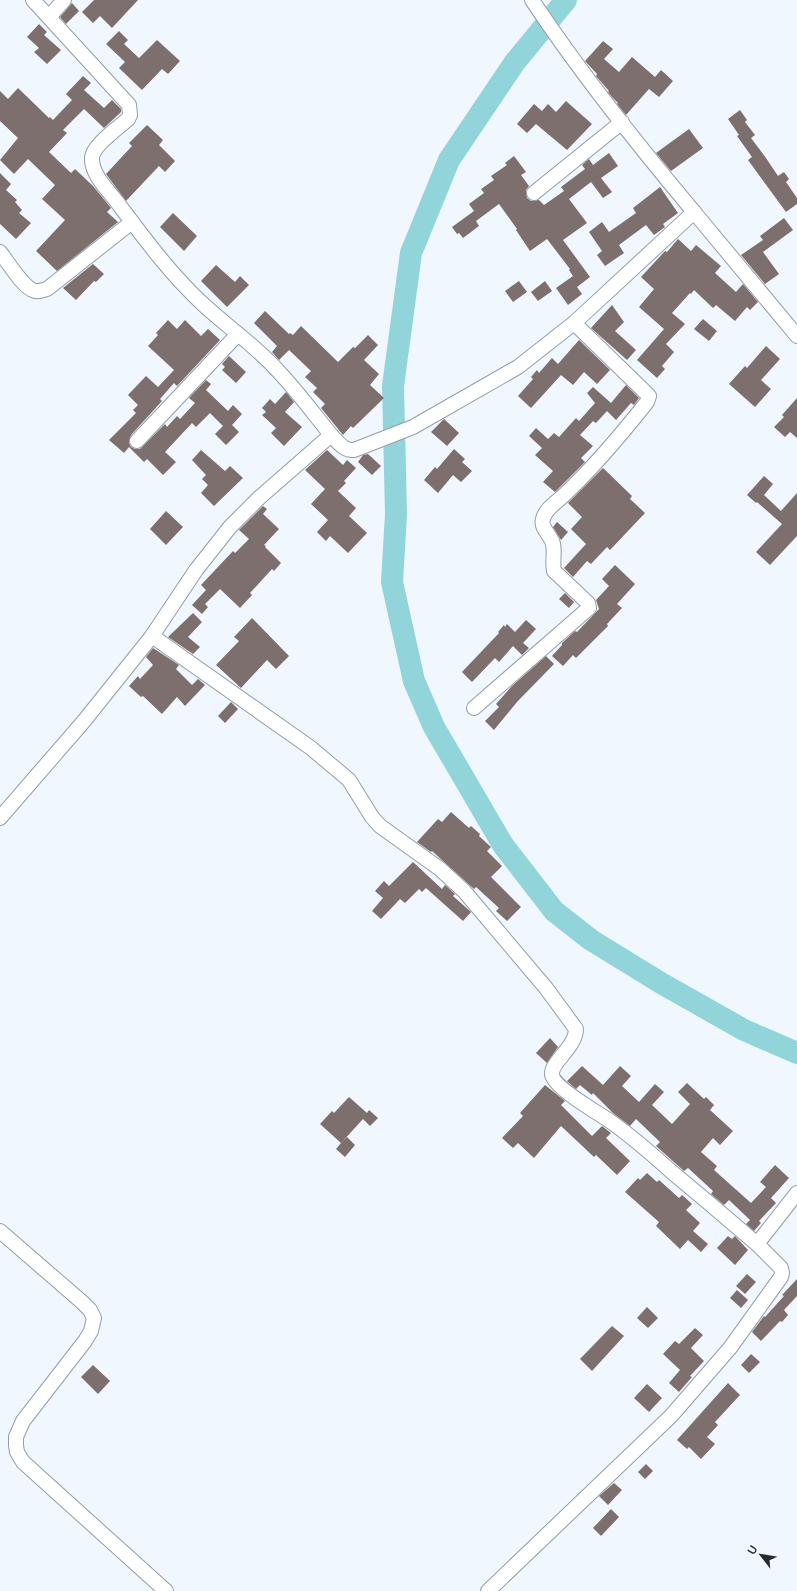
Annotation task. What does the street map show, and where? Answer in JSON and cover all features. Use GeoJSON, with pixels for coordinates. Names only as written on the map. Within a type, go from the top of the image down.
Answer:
{"type":"FeatureCollection","features":[{"type":"Feature","properties":{"kind":"street"},"geometry":{"type":"LineString","coordinates":[[33,0],[128,105],[130,115],[128,119],[96,147],[92,154],[92,166],[99,178],[181,283],[204,306],[279,371],[331,435],[349,450],[354,450],[376,440],[413,427],[518,367],[574,323],[694,212]]}},
{"type":"Feature","properties":{"kind":"street"},"geometry":{"type":"LineString","coordinates":[[49,17],[64,0]]}},
{"type":"Feature","properties":{"kind":"street"},"geometry":{"type":"LineString","coordinates":[[532,0],[558,38],[662,174],[797,336]]}},
{"type":"Feature","properties":{"kind":"street"},"geometry":{"type":"LineString","coordinates":[[534,193],[622,122]]}},
{"type":"Feature","properties":{"kind":"street"},"geometry":{"type":"LineString","coordinates":[[0,252],[27,287],[34,291],[42,291],[47,289],[132,222]]}},
{"type":"Feature","properties":{"kind":"street"},"geometry":{"type":"LineString","coordinates":[[474,708],[589,608],[588,603],[554,571],[552,564],[553,543],[543,526],[543,519],[547,511],[599,460],[647,402],[649,396],[574,323]]}},
{"type":"Feature","properties":{"kind":"street"},"geometry":{"type":"LineString","coordinates":[[137,441],[238,334]]}},
{"type":"Feature","properties":{"kind":"street"},"geometry":{"type":"LineString","coordinates":[[0,818],[84,721],[152,636],[196,570],[230,527],[259,498],[331,435]]}},
{"type":"Feature","properties":{"kind":"street"},"geometry":{"type":"LineString","coordinates":[[152,636],[311,748],[349,780],[372,817],[380,826],[440,869],[464,891],[546,988],[576,1029],[575,1036],[566,1052],[554,1066],[552,1071],[552,1075],[556,1082],[562,1088],[609,1120],[646,1149],[757,1244],[781,1268],[781,1277],[730,1348],[671,1416],[488,1591]]}},
{"type":"Feature","properties":{"kind":"street"},"geometry":{"type":"LineString","coordinates":[[757,1244],[797,1193]]}},
{"type":"Feature","properties":{"kind":"street"},"geometry":{"type":"LineString","coordinates":[[0,1231],[82,1302],[90,1310],[94,1318],[91,1331],[22,1421],[16,1437],[17,1452],[23,1462],[166,1591]]}},
{"type":"Feature","properties":{"kind":"building"},"geometry":{"type":"Polygon","coordinates":[[[94,0],[138,0],[112,28],[100,16],[93,23],[82,12],[94,0]]]}},
{"type":"Feature","properties":{"kind":"building"},"geometry":{"type":"Polygon","coordinates":[[[72,3],[79,11],[66,24],[60,17],[72,3]]]}},
{"type":"Feature","properties":{"kind":"building"},"geometry":{"type":"Polygon","coordinates":[[[39,24],[47,32],[44,35],[61,50],[47,64],[34,52],[39,48],[27,37],[39,24]]]}},
{"type":"Feature","properties":{"kind":"building"},"geometry":{"type":"Polygon","coordinates":[[[119,31],[128,40],[124,44],[139,58],[157,40],[180,61],[168,74],[162,69],[142,90],[119,68],[125,62],[106,44],[119,31]]]}},
{"type":"Feature","properties":{"kind":"building"},"geometry":{"type":"Polygon","coordinates":[[[603,41],[613,49],[604,59],[619,72],[632,57],[655,77],[661,70],[673,81],[659,97],[649,89],[626,115],[596,76],[597,74],[585,61],[603,41]]]}},
{"type":"Feature","properties":{"kind":"building"},"geometry":{"type":"Polygon","coordinates":[[[83,76],[91,83],[84,90],[104,108],[112,100],[121,109],[121,112],[104,128],[84,109],[63,130],[67,133],[49,152],[71,173],[75,169],[93,186],[111,208],[107,212],[118,222],[57,271],[36,251],[65,220],[42,199],[55,185],[28,159],[14,174],[0,160],[18,138],[0,121],[0,91],[8,99],[18,88],[49,118],[50,117],[53,120],[72,100],[66,94],[83,76]]]}},
{"type":"Feature","properties":{"kind":"building"},"geometry":{"type":"Polygon","coordinates":[[[566,101],[592,124],[567,150],[536,124],[527,133],[517,124],[534,104],[542,111],[548,104],[556,112],[566,101]]]}},
{"type":"Feature","properties":{"kind":"building"},"geometry":{"type":"Polygon","coordinates":[[[740,110],[747,120],[745,122],[755,135],[751,138],[778,176],[784,172],[789,179],[786,182],[797,198],[797,204],[786,212],[748,160],[752,157],[737,136],[739,135],[728,119],[740,110]]]}},
{"type":"Feature","properties":{"kind":"building"},"geometry":{"type":"Polygon","coordinates":[[[147,125],[163,140],[159,145],[175,161],[165,172],[159,166],[126,201],[106,174],[132,146],[129,143],[147,125]]]}},
{"type":"Feature","properties":{"kind":"building"},"geometry":{"type":"Polygon","coordinates":[[[689,129],[703,148],[671,171],[656,153],[689,129]]]}},
{"type":"Feature","properties":{"kind":"building"},"geometry":{"type":"Polygon","coordinates":[[[609,153],[618,166],[601,178],[612,192],[603,198],[591,182],[569,199],[587,223],[563,240],[590,277],[577,287],[582,294],[568,305],[556,288],[573,276],[569,270],[570,269],[547,239],[530,251],[516,230],[517,229],[499,204],[476,221],[479,226],[463,238],[459,233],[457,234],[452,227],[474,211],[469,204],[484,193],[481,189],[494,180],[491,176],[507,165],[505,163],[514,156],[526,172],[521,175],[529,186],[526,190],[527,198],[531,201],[539,200],[544,205],[564,191],[561,187],[585,169],[582,165],[589,159],[593,165],[609,153]]]}},
{"type":"Feature","properties":{"kind":"building"},"geometry":{"type":"Polygon","coordinates":[[[0,173],[11,184],[6,190],[17,200],[15,202],[22,210],[19,213],[31,223],[16,239],[0,224],[0,173]]]}},
{"type":"Feature","properties":{"kind":"building"},"geometry":{"type":"Polygon","coordinates":[[[660,187],[678,213],[663,224],[665,227],[654,235],[646,225],[619,245],[624,253],[605,266],[597,255],[602,251],[589,232],[602,222],[609,232],[636,213],[633,208],[660,187]]]}},
{"type":"Feature","properties":{"kind":"building"},"geometry":{"type":"Polygon","coordinates":[[[173,213],[197,236],[184,251],[160,227],[173,213]]]}},
{"type":"Feature","properties":{"kind":"building"},"geometry":{"type":"Polygon","coordinates":[[[784,218],[793,230],[763,252],[779,274],[765,284],[741,255],[763,240],[760,236],[784,218]]]}},
{"type":"Feature","properties":{"kind":"building"},"geometry":{"type":"Polygon","coordinates":[[[678,239],[691,251],[696,245],[721,266],[715,273],[736,292],[743,284],[758,302],[750,310],[747,307],[735,321],[716,305],[713,308],[694,290],[691,294],[690,293],[672,313],[685,324],[666,344],[674,352],[662,366],[665,369],[657,378],[637,360],[664,329],[639,307],[654,289],[641,277],[678,239]]]}},
{"type":"Feature","properties":{"kind":"building"},"geometry":{"type":"Polygon","coordinates":[[[93,264],[104,274],[96,282],[94,281],[76,300],[63,288],[93,264]]]}},
{"type":"Feature","properties":{"kind":"building"},"geometry":{"type":"Polygon","coordinates":[[[216,265],[235,282],[240,276],[249,285],[227,307],[201,281],[216,265]]]}},
{"type":"Feature","properties":{"kind":"building"},"geometry":{"type":"Polygon","coordinates":[[[519,281],[527,292],[513,302],[505,291],[519,281]]]}},
{"type":"Feature","properties":{"kind":"building"},"geometry":{"type":"Polygon","coordinates":[[[545,281],[552,291],[538,301],[531,292],[545,281]]]}},
{"type":"Feature","properties":{"kind":"building"},"geometry":{"type":"Polygon","coordinates":[[[612,305],[624,322],[615,331],[636,350],[627,360],[591,328],[612,305]]]}},
{"type":"Feature","properties":{"kind":"building"},"geometry":{"type":"Polygon","coordinates":[[[265,311],[289,334],[290,333],[293,335],[301,326],[338,362],[368,335],[378,345],[364,360],[379,374],[370,385],[384,398],[353,428],[351,426],[343,435],[321,408],[325,404],[313,392],[317,388],[305,377],[311,371],[289,350],[279,360],[272,352],[277,346],[254,323],[265,311]]]}},
{"type":"Feature","properties":{"kind":"building"},"geometry":{"type":"Polygon","coordinates":[[[703,319],[717,331],[709,341],[694,329],[703,319]]]}},
{"type":"Feature","properties":{"kind":"building"},"geometry":{"type":"Polygon","coordinates":[[[168,320],[177,329],[185,320],[201,336],[208,329],[220,340],[177,386],[174,383],[160,399],[162,401],[131,435],[129,443],[131,447],[140,449],[165,424],[167,427],[177,416],[180,419],[195,403],[189,398],[206,380],[211,384],[206,390],[228,411],[233,405],[242,414],[232,425],[239,432],[226,445],[215,434],[223,426],[210,413],[196,427],[192,423],[165,452],[176,462],[163,475],[147,459],[144,462],[129,447],[124,453],[109,440],[136,413],[133,410],[138,405],[128,395],[146,376],[158,387],[174,370],[148,346],[158,335],[156,333],[168,320]]]}},
{"type":"Feature","properties":{"kind":"building"},"geometry":{"type":"Polygon","coordinates":[[[579,340],[610,370],[597,384],[584,372],[573,385],[561,375],[531,408],[518,396],[533,379],[531,377],[537,370],[539,373],[552,358],[558,364],[579,340]]]}},
{"type":"Feature","properties":{"kind":"building"},"geometry":{"type":"Polygon","coordinates":[[[766,346],[780,359],[761,380],[771,389],[755,407],[729,384],[745,366],[747,368],[766,346]]]}},
{"type":"Feature","properties":{"kind":"building"},"geometry":{"type":"Polygon","coordinates":[[[229,356],[246,372],[236,383],[222,370],[225,367],[222,364],[229,356]]]}},
{"type":"Feature","properties":{"kind":"building"},"geometry":{"type":"Polygon","coordinates":[[[626,385],[639,398],[634,405],[631,403],[616,420],[607,411],[596,423],[593,421],[580,435],[593,446],[581,458],[585,462],[555,492],[543,482],[553,471],[535,455],[542,448],[529,436],[536,428],[548,439],[554,433],[559,437],[576,418],[579,421],[595,403],[587,393],[593,387],[611,403],[626,385]]]}},
{"type":"Feature","properties":{"kind":"building"},"geometry":{"type":"Polygon","coordinates":[[[286,392],[294,402],[285,412],[302,427],[284,446],[271,433],[276,428],[262,415],[266,412],[262,408],[270,399],[275,404],[286,392]]]}},
{"type":"Feature","properties":{"kind":"building"},"geometry":{"type":"Polygon","coordinates":[[[797,398],[797,438],[790,432],[785,437],[774,427],[784,417],[782,415],[797,398]]]}},
{"type":"Feature","properties":{"kind":"building"},"geometry":{"type":"Polygon","coordinates":[[[444,419],[459,433],[447,446],[431,432],[444,419]]]}},
{"type":"Feature","properties":{"kind":"building"},"geometry":{"type":"Polygon","coordinates":[[[454,449],[465,459],[462,462],[472,471],[461,482],[453,475],[438,493],[424,480],[435,467],[437,469],[454,449]]]}},
{"type":"Feature","properties":{"kind":"building"},"geometry":{"type":"Polygon","coordinates":[[[201,450],[225,471],[230,466],[243,478],[214,506],[201,493],[208,485],[202,479],[206,475],[192,460],[201,450]]]}},
{"type":"Feature","properties":{"kind":"building"},"geometry":{"type":"Polygon","coordinates":[[[327,450],[343,465],[347,460],[356,468],[344,481],[346,483],[338,491],[356,508],[349,516],[367,533],[348,553],[330,536],[326,541],[317,532],[328,520],[311,504],[325,489],[305,470],[327,450]]]}},
{"type":"Feature","properties":{"kind":"building"},"geometry":{"type":"Polygon","coordinates":[[[368,454],[381,466],[372,475],[358,462],[363,455],[368,454]]]}},
{"type":"Feature","properties":{"kind":"building"},"geometry":{"type":"Polygon","coordinates":[[[603,468],[632,496],[630,499],[645,513],[610,550],[607,547],[591,564],[587,561],[573,577],[564,568],[586,544],[571,529],[582,517],[568,503],[603,468]]]}},
{"type":"Feature","properties":{"kind":"building"},"geometry":{"type":"Polygon","coordinates":[[[764,476],[773,484],[764,495],[781,511],[797,493],[797,536],[770,565],[756,552],[782,524],[747,495],[764,476]]]}},
{"type":"Feature","properties":{"kind":"building"},"geometry":{"type":"Polygon","coordinates":[[[263,506],[267,509],[263,514],[279,529],[264,545],[281,563],[274,571],[272,569],[250,593],[252,595],[240,608],[220,589],[205,604],[208,607],[202,614],[192,605],[206,590],[201,585],[233,551],[235,553],[249,539],[239,530],[263,506]]]}},
{"type":"Feature","properties":{"kind":"building"},"geometry":{"type":"Polygon","coordinates":[[[166,511],[183,527],[166,545],[150,529],[166,511]]]}},
{"type":"Feature","properties":{"kind":"building"},"geometry":{"type":"Polygon","coordinates":[[[557,522],[568,532],[561,540],[553,527],[557,522]]]}},
{"type":"Feature","properties":{"kind":"building"},"geometry":{"type":"Polygon","coordinates":[[[615,565],[635,584],[617,604],[622,608],[607,624],[608,626],[576,658],[573,655],[563,666],[552,656],[562,645],[562,643],[575,631],[577,632],[599,609],[596,600],[609,586],[602,579],[615,565]]]}},
{"type":"Feature","properties":{"kind":"building"},"geometry":{"type":"Polygon","coordinates":[[[565,593],[574,602],[569,608],[559,599],[565,593]]]}},
{"type":"Feature","properties":{"kind":"building"},"geometry":{"type":"Polygon","coordinates":[[[193,613],[202,622],[188,637],[200,647],[193,654],[168,637],[193,613]]]}},
{"type":"Feature","properties":{"kind":"building"},"geometry":{"type":"Polygon","coordinates":[[[252,618],[289,656],[276,669],[267,660],[241,688],[216,665],[239,641],[234,637],[252,618]]]}},
{"type":"Feature","properties":{"kind":"building"},"geometry":{"type":"Polygon","coordinates":[[[526,620],[536,629],[523,643],[529,648],[522,655],[513,646],[499,662],[495,658],[472,682],[462,672],[499,633],[498,632],[504,625],[505,627],[507,624],[515,632],[526,620]]]}},
{"type":"Feature","properties":{"kind":"building"},"geometry":{"type":"Polygon","coordinates":[[[153,648],[179,665],[176,669],[192,685],[198,679],[205,685],[185,706],[177,697],[162,714],[143,696],[141,697],[129,686],[138,676],[140,679],[153,665],[146,657],[153,648]]]}},
{"type":"Feature","properties":{"kind":"building"},"geometry":{"type":"Polygon","coordinates":[[[546,656],[554,664],[517,702],[494,730],[485,721],[499,707],[496,704],[512,686],[546,656]]]}},
{"type":"Feature","properties":{"kind":"building"},"geometry":{"type":"Polygon","coordinates":[[[231,702],[238,709],[225,723],[218,716],[231,702]]]}},
{"type":"Feature","properties":{"kind":"building"},"geometry":{"type":"Polygon","coordinates":[[[451,812],[469,828],[471,826],[480,834],[479,836],[491,847],[487,851],[502,866],[491,877],[521,907],[507,921],[496,911],[499,908],[476,887],[474,889],[432,851],[431,852],[417,842],[438,819],[442,822],[451,812]]]}},
{"type":"Feature","properties":{"kind":"building"},"geometry":{"type":"Polygon","coordinates":[[[413,862],[442,889],[445,885],[455,894],[453,896],[471,912],[463,921],[426,888],[422,892],[419,889],[405,903],[400,899],[381,919],[372,911],[383,898],[375,891],[384,881],[389,886],[413,862]]]}},
{"type":"Feature","properties":{"kind":"building"},"geometry":{"type":"Polygon","coordinates":[[[550,1038],[558,1047],[547,1063],[536,1053],[550,1038]]]}},
{"type":"Feature","properties":{"kind":"building"},"geometry":{"type":"Polygon","coordinates":[[[582,1066],[603,1085],[620,1066],[631,1076],[622,1086],[639,1102],[655,1084],[664,1092],[652,1105],[672,1124],[690,1104],[678,1092],[687,1083],[704,1099],[706,1097],[714,1105],[710,1110],[733,1131],[720,1145],[713,1138],[701,1152],[717,1166],[714,1170],[751,1203],[766,1187],[760,1182],[775,1165],[789,1178],[771,1198],[776,1203],[759,1221],[761,1223],[754,1231],[746,1224],[750,1220],[729,1200],[724,1205],[711,1194],[713,1191],[688,1168],[684,1171],[656,1146],[660,1142],[636,1119],[630,1126],[613,1113],[593,1093],[592,1095],[580,1085],[576,1089],[567,1081],[582,1066]]]}},
{"type":"Feature","properties":{"kind":"building"},"geometry":{"type":"Polygon","coordinates":[[[545,1085],[565,1101],[561,1105],[592,1136],[602,1126],[611,1133],[606,1138],[630,1161],[617,1175],[596,1155],[594,1157],[561,1126],[534,1158],[518,1143],[513,1148],[502,1138],[523,1116],[520,1113],[545,1085]]]}},
{"type":"Feature","properties":{"kind":"building"},"geometry":{"type":"Polygon","coordinates":[[[349,1097],[367,1113],[369,1110],[378,1118],[370,1126],[363,1119],[342,1142],[347,1137],[355,1145],[345,1157],[336,1149],[341,1143],[320,1124],[332,1111],[334,1113],[349,1097]]]}},
{"type":"Feature","properties":{"kind":"building"},"geometry":{"type":"Polygon","coordinates":[[[647,1173],[657,1182],[659,1180],[679,1198],[682,1195],[692,1204],[686,1210],[700,1223],[693,1231],[708,1244],[701,1252],[688,1240],[680,1249],[656,1226],[659,1222],[625,1192],[638,1178],[640,1180],[647,1173]]]}},
{"type":"Feature","properties":{"kind":"building"},"geometry":{"type":"Polygon","coordinates":[[[728,1236],[732,1239],[735,1236],[748,1250],[735,1265],[717,1248],[728,1236]]]}},
{"type":"Feature","properties":{"kind":"building"},"geometry":{"type":"Polygon","coordinates":[[[747,1274],[756,1282],[745,1294],[736,1286],[747,1274]]]}},
{"type":"Feature","properties":{"kind":"building"},"geometry":{"type":"Polygon","coordinates":[[[797,1279],[797,1296],[784,1310],[788,1315],[782,1322],[780,1321],[761,1341],[752,1332],[764,1316],[765,1317],[784,1296],[782,1295],[797,1279]]]}},
{"type":"Feature","properties":{"kind":"building"},"geometry":{"type":"Polygon","coordinates":[[[737,1290],[748,1300],[741,1308],[730,1298],[737,1290]]]}},
{"type":"Feature","properties":{"kind":"building"},"geometry":{"type":"Polygon","coordinates":[[[647,1307],[658,1318],[648,1328],[637,1318],[647,1307]]]}},
{"type":"Feature","properties":{"kind":"building"},"geometry":{"type":"Polygon","coordinates":[[[612,1326],[624,1336],[592,1371],[580,1359],[612,1326]]]}},
{"type":"Feature","properties":{"kind":"building"},"geometry":{"type":"Polygon","coordinates":[[[695,1328],[703,1335],[691,1348],[704,1361],[690,1376],[692,1377],[679,1392],[669,1383],[680,1370],[663,1354],[675,1341],[679,1344],[695,1328]]]}},
{"type":"Feature","properties":{"kind":"building"},"geometry":{"type":"Polygon","coordinates":[[[751,1354],[760,1362],[749,1373],[741,1365],[751,1354]]]}},
{"type":"Feature","properties":{"kind":"building"},"geometry":{"type":"Polygon","coordinates":[[[93,1365],[110,1381],[98,1394],[81,1377],[93,1365]]]}},
{"type":"Feature","properties":{"kind":"building"},"geometry":{"type":"Polygon","coordinates":[[[728,1383],[740,1395],[715,1422],[718,1425],[707,1437],[715,1444],[701,1459],[689,1447],[687,1449],[677,1440],[728,1383]]]}},
{"type":"Feature","properties":{"kind":"building"},"geometry":{"type":"Polygon","coordinates":[[[647,1384],[662,1398],[649,1412],[634,1398],[647,1384]]]}},
{"type":"Feature","properties":{"kind":"building"},"geometry":{"type":"Polygon","coordinates":[[[646,1464],[653,1471],[645,1479],[638,1472],[646,1464]]]}},
{"type":"Feature","properties":{"kind":"building"},"geometry":{"type":"Polygon","coordinates":[[[614,1483],[622,1490],[608,1505],[599,1496],[614,1483]]]}},
{"type":"Feature","properties":{"kind":"building"},"geometry":{"type":"Polygon","coordinates":[[[611,1509],[619,1517],[601,1536],[593,1528],[611,1509]]]}},
{"type":"Feature","properties":{"kind":"waterway"},"geometry":{"type":"LineString","coordinates":[[566,0],[515,62],[449,160],[411,253],[393,386],[396,514],[392,582],[414,681],[434,727],[503,845],[554,911],[591,940],[661,983],[744,1030],[797,1053]]}}]}
